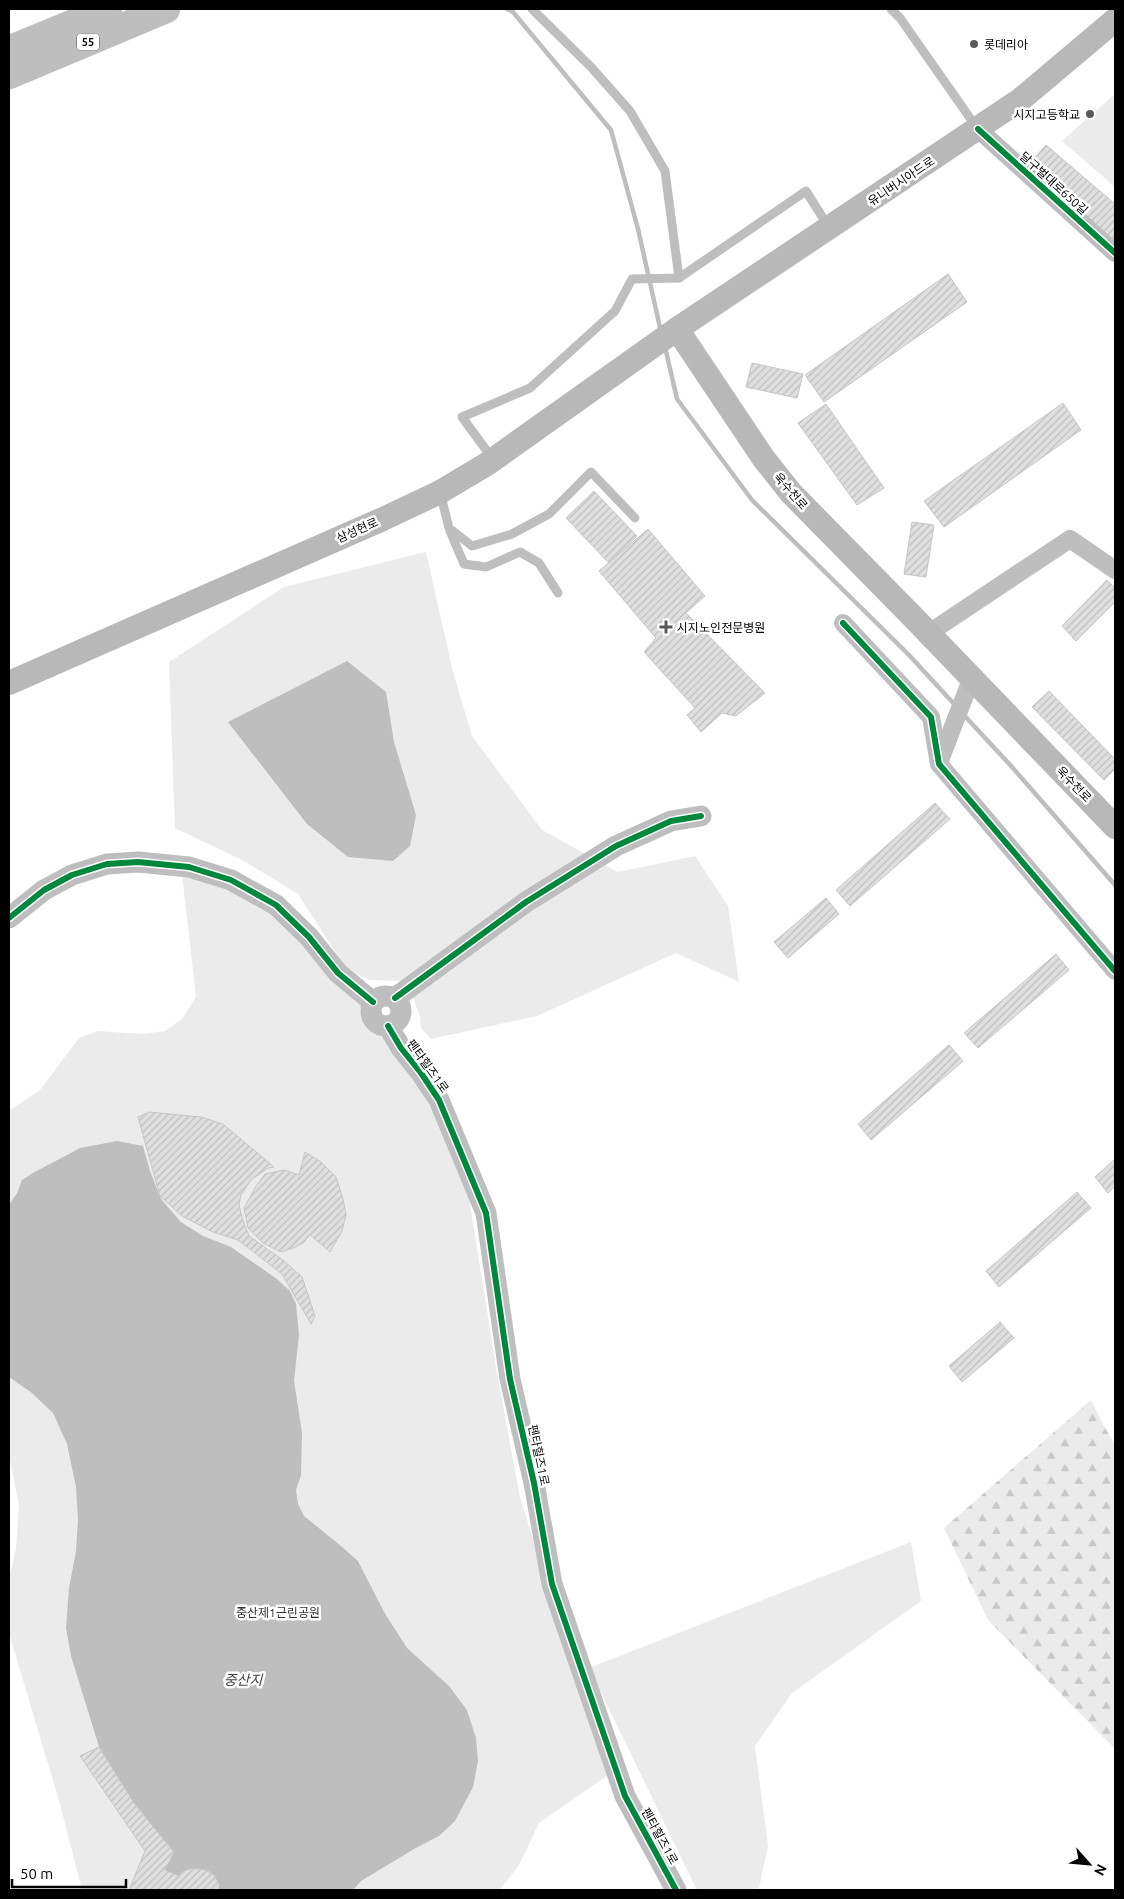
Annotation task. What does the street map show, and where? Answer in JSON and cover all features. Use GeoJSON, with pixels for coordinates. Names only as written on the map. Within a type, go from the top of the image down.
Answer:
{"type":"FeatureCollection","features":[{"type":"Feature","properties":{"kind":"highway","name":"55"},"geometry":{"type":"LineString","coordinates":[[9,50],[108,9]]}},
{"type":"Feature","properties":{"kind":"highway","name":"55"},"geometry":{"type":"LineString","coordinates":[[9,75],[166,9]]}},
{"type":"Feature","properties":{"kind":"main road","name":"유니버시아드로"},"geometry":{"type":"LineString","coordinates":[[678,329],[1020,100],[1115,20]]}},
{"type":"Feature","properties":{"kind":"main road","name":"삼성현로"},"geometry":{"type":"LineString","coordinates":[[9,683],[440,492],[493,460],[678,329]]}},
{"type":"Feature","properties":{"kind":"main road","name":"욱수천로"},"geometry":{"type":"LineString","coordinates":[[678,329],[764,459],[791,493],[929,633],[1115,827]]}},
{"type":"Feature","properties":{"kind":"street","name":"달구벌대로650길"},"geometry":{"type":"LineString","coordinates":[[978,129],[1115,252]]}},
{"type":"Feature","properties":{"kind":"street"},"geometry":{"type":"LineString","coordinates":[[929,633],[1070,539],[1115,570]]}},
{"type":"Feature","properties":{"kind":"street"},"geometry":{"type":"LineString","coordinates":[[843,623],[931,717],[938,764],[1115,971]]}},
{"type":"Feature","properties":{"kind":"street"},"geometry":{"type":"LineString","coordinates":[[938,764],[972,678]]}},
{"type":"Feature","properties":{"kind":"street"},"geometry":{"type":"LineString","coordinates":[[395,998],[526,902],[616,846],[671,821],[701,816]]}},
{"type":"Feature","properties":{"kind":"street"},"geometry":{"type":"LineString","coordinates":[[9,918],[44,890],[72,875],[107,864],[138,862],[189,866],[232,880],[276,905],[309,937],[338,973],[373,1002]]}},
{"type":"Feature","properties":{"kind":"street"},"geometry":{"type":"LineString","coordinates":[[385,995],[395,998],[401,1007],[397,1021],[388,1026],[383,1026],[374,1021],[370,1012],[373,1002],[385,995]]}},
{"type":"Feature","properties":{"kind":"street","name":"펜타힐즈1로"},"geometry":{"type":"LineString","coordinates":[[388,1026],[400,1048],[421,1073],[439,1100],[486,1213],[510,1379],[534,1483],[552,1584],[625,1796],[676,1890]]}},
{"type":"Feature","properties":{"kind":"lane"},"geometry":{"type":"LineString","coordinates":[[532,9],[591,67],[630,111],[665,171],[679,278]]}},
{"type":"Feature","properties":{"kind":"lane"},"geometry":{"type":"LineString","coordinates":[[891,9],[900,18],[978,129]]}},
{"type":"Feature","properties":{"kind":"lane"},"geometry":{"type":"LineString","coordinates":[[493,460],[462,418],[530,388],[616,311],[632,279],[679,278],[806,192],[830,228]]}},
{"type":"Feature","properties":{"kind":"lane"},"geometry":{"type":"LineString","coordinates":[[449,528],[472,546],[512,534],[549,514],[591,472],[635,518]]}},
{"type":"Feature","properties":{"kind":"lane"},"geometry":{"type":"LineString","coordinates":[[440,492],[449,528],[464,564],[486,567],[520,552],[539,563],[558,593]]}},
{"type":"Feature","properties":{"kind":"green space"},"geometry":{"type":"Polygon","coordinates":[[[1115,94],[1115,187],[1062,141],[1115,94]]]}},
{"type":"Feature","properties":{"kind":"green space"},"geometry":{"type":"Polygon","coordinates":[[[426,552],[452,668],[472,736],[542,830],[618,872],[695,856],[728,906],[739,982],[676,953],[537,1016],[431,1039],[421,1028],[420,1016],[406,981],[370,980],[347,970],[298,894],[244,861],[175,828],[169,662],[284,587],[426,552]]]}},
{"type":"Feature","properties":{"kind":"green space","name":"중산제1근린공원"},"geometry":{"type":"Polygon","coordinates":[[[181,866],[231,880],[373,1002],[462,1154],[496,1367],[520,1497],[607,1776],[539,1823],[519,1865],[500,1890],[82,1890],[60,1804],[9,1633],[9,1580],[16,1548],[19,1506],[9,1455],[9,1111],[40,1090],[79,1038],[98,1031],[143,1034],[165,1031],[182,1019],[196,997],[181,866]]]}},
{"type":"Feature","properties":{"kind":"green space"},"geometry":{"type":"Polygon","coordinates":[[[1091,1400],[1115,1444],[1115,1749],[988,1620],[944,1528],[1091,1400]]]}},
{"type":"Feature","properties":{"kind":"green space"},"geometry":{"type":"Polygon","coordinates":[[[911,1542],[921,1601],[792,1693],[755,1746],[768,1846],[759,1888],[757,1890],[697,1890],[589,1668],[911,1542]]]}},
{"type":"Feature","properties":{"kind":"water"},"geometry":{"type":"Polygon","coordinates":[[[347,661],[386,692],[394,742],[416,815],[410,846],[393,861],[348,857],[307,824],[228,722],[347,661]]]}},
{"type":"Feature","properties":{"kind":"water","name":"중산지"},"geometry":{"type":"Polygon","coordinates":[[[117,1141],[143,1146],[161,1199],[181,1222],[203,1236],[231,1247],[277,1279],[290,1291],[296,1304],[299,1335],[294,1381],[302,1433],[301,1475],[296,1490],[298,1504],[304,1516],[358,1561],[384,1612],[407,1648],[449,1686],[467,1710],[476,1738],[478,1761],[473,1787],[455,1821],[439,1836],[361,1881],[353,1890],[219,1890],[215,1877],[206,1870],[188,1870],[181,1872],[179,1876],[165,1870],[173,1852],[134,1803],[100,1750],[71,1656],[66,1628],[69,1588],[76,1551],[78,1519],[76,1487],[67,1444],[53,1413],[32,1393],[9,1377],[9,1205],[17,1193],[22,1180],[33,1173],[80,1148],[117,1141]]]}},
{"type":"Feature","properties":{"kind":"building"},"geometry":{"type":"Polygon","coordinates":[[[1046,145],[1115,204],[1114,242],[1027,166],[1046,145]]]}},
{"type":"Feature","properties":{"kind":"building"},"geometry":{"type":"Polygon","coordinates":[[[948,274],[967,302],[824,402],[805,375],[948,274]]]}},
{"type":"Feature","properties":{"kind":"building"},"geometry":{"type":"Polygon","coordinates":[[[752,363],[803,374],[797,398],[746,387],[752,363]]]}},
{"type":"Feature","properties":{"kind":"building"},"geometry":{"type":"Polygon","coordinates":[[[1063,403],[1081,430],[944,527],[924,501],[1063,403]]]}},
{"type":"Feature","properties":{"kind":"building"},"geometry":{"type":"Polygon","coordinates":[[[826,404],[884,488],[857,505],[798,423],[826,404]]]}},
{"type":"Feature","properties":{"kind":"building"},"geometry":{"type":"Polygon","coordinates":[[[594,491],[637,536],[609,563],[566,518],[594,491]]]}},
{"type":"Feature","properties":{"kind":"building"},"geometry":{"type":"Polygon","coordinates":[[[912,522],[934,525],[926,577],[904,574],[912,522]]]}},
{"type":"Feature","properties":{"kind":"building","name":"시지노인전문병원"},"geometry":{"type":"Polygon","coordinates":[[[648,529],[705,596],[686,613],[765,693],[736,716],[722,713],[701,732],[687,715],[695,708],[644,652],[656,638],[599,571],[648,529]]]}},
{"type":"Feature","properties":{"kind":"building"},"geometry":{"type":"Polygon","coordinates":[[[1107,580],[1115,588],[1115,602],[1076,641],[1062,626],[1107,580]]]}},
{"type":"Feature","properties":{"kind":"building"},"geometry":{"type":"Polygon","coordinates":[[[1049,691],[1115,759],[1115,769],[1104,780],[1032,707],[1049,691]]]}},
{"type":"Feature","properties":{"kind":"building"},"geometry":{"type":"Polygon","coordinates":[[[935,803],[950,819],[850,906],[836,890],[935,803]]]}},
{"type":"Feature","properties":{"kind":"building"},"geometry":{"type":"Polygon","coordinates":[[[826,898],[839,914],[788,958],[774,942],[826,898]]]}},
{"type":"Feature","properties":{"kind":"building"},"geometry":{"type":"Polygon","coordinates":[[[1056,954],[1069,970],[978,1048],[964,1033],[1056,954]]]}},
{"type":"Feature","properties":{"kind":"building"},"geometry":{"type":"Polygon","coordinates":[[[949,1045],[963,1061],[871,1140],[858,1124],[949,1045]]]}},
{"type":"Feature","properties":{"kind":"building"},"geometry":{"type":"Polygon","coordinates":[[[149,1112],[201,1117],[223,1124],[274,1167],[268,1168],[251,1180],[241,1195],[239,1205],[242,1218],[249,1236],[284,1261],[302,1277],[315,1316],[311,1324],[282,1274],[238,1240],[213,1232],[182,1216],[160,1196],[138,1117],[149,1112]]]}},
{"type":"Feature","properties":{"kind":"building"},"geometry":{"type":"Polygon","coordinates":[[[305,1152],[321,1162],[336,1177],[343,1199],[346,1215],[342,1231],[330,1252],[310,1235],[303,1243],[281,1252],[263,1243],[248,1228],[244,1208],[265,1174],[284,1170],[299,1175],[305,1152]]]}},
{"type":"Feature","properties":{"kind":"building"},"geometry":{"type":"Polygon","coordinates":[[[1115,1159],[1115,1186],[1108,1193],[1095,1177],[1115,1159]]]}},
{"type":"Feature","properties":{"kind":"building"},"geometry":{"type":"Polygon","coordinates":[[[1077,1192],[1091,1208],[999,1287],[986,1271],[1077,1192]]]}},
{"type":"Feature","properties":{"kind":"building"},"geometry":{"type":"Polygon","coordinates":[[[1000,1322],[1014,1338],[962,1382],[949,1366],[1000,1322]]]}},
{"type":"Feature","properties":{"kind":"building"},"geometry":{"type":"Polygon","coordinates":[[[99,1747],[134,1803],[174,1852],[165,1870],[179,1876],[181,1872],[193,1868],[205,1870],[214,1875],[219,1884],[219,1890],[129,1890],[145,1851],[80,1756],[99,1747]]]}},
{"type":"Feature","properties":{"kind":"waterway"},"geometry":{"type":"LineString","coordinates":[[507,9],[513,12],[611,130],[638,229],[661,332]]}},
{"type":"Feature","properties":{"kind":"waterway"},"geometry":{"type":"LineString","coordinates":[[665,347],[677,399],[752,500],[908,654],[956,706]]}},
{"type":"Feature","properties":{"kind":"waterway"},"geometry":{"type":"LineString","coordinates":[[963,714],[1115,885]]}},
{"type":"Feature","properties":{"kind":"cycle path"},"geometry":{"type":"LineString","coordinates":[[978,129],[1115,253]]}},
{"type":"Feature","properties":{"kind":"cycle path"},"geometry":{"type":"LineString","coordinates":[[843,623],[931,717],[939,764],[1115,971]]}},
{"type":"Feature","properties":{"kind":"cycle path"},"geometry":{"type":"LineString","coordinates":[[395,998],[526,902],[616,846],[671,821],[701,816]]}},
{"type":"Feature","properties":{"kind":"cycle path"},"geometry":{"type":"LineString","coordinates":[[9,918],[44,890],[72,875],[107,864],[138,862],[189,867],[231,880],[276,905],[309,937],[338,973],[373,1002]]}},
{"type":"Feature","properties":{"kind":"cycle path"},"geometry":{"type":"LineString","coordinates":[[388,1026],[401,1048],[439,1100],[486,1213],[510,1379],[534,1483],[552,1584],[625,1796],[676,1890]]}},
{"type":"Feature","properties":{"kind":"place","name":"롯데리아"},"geometry":{"type":"Point","coordinates":[974,44]}},
{"type":"Feature","properties":{"kind":"place","name":"시지고등학교"},"geometry":{"type":"Point","coordinates":[1090,114]}},
{"type":"Feature","properties":{"kind":"place","name":"시지노인전문병원"},"geometry":{"type":"Point","coordinates":[666,627]}}]}
